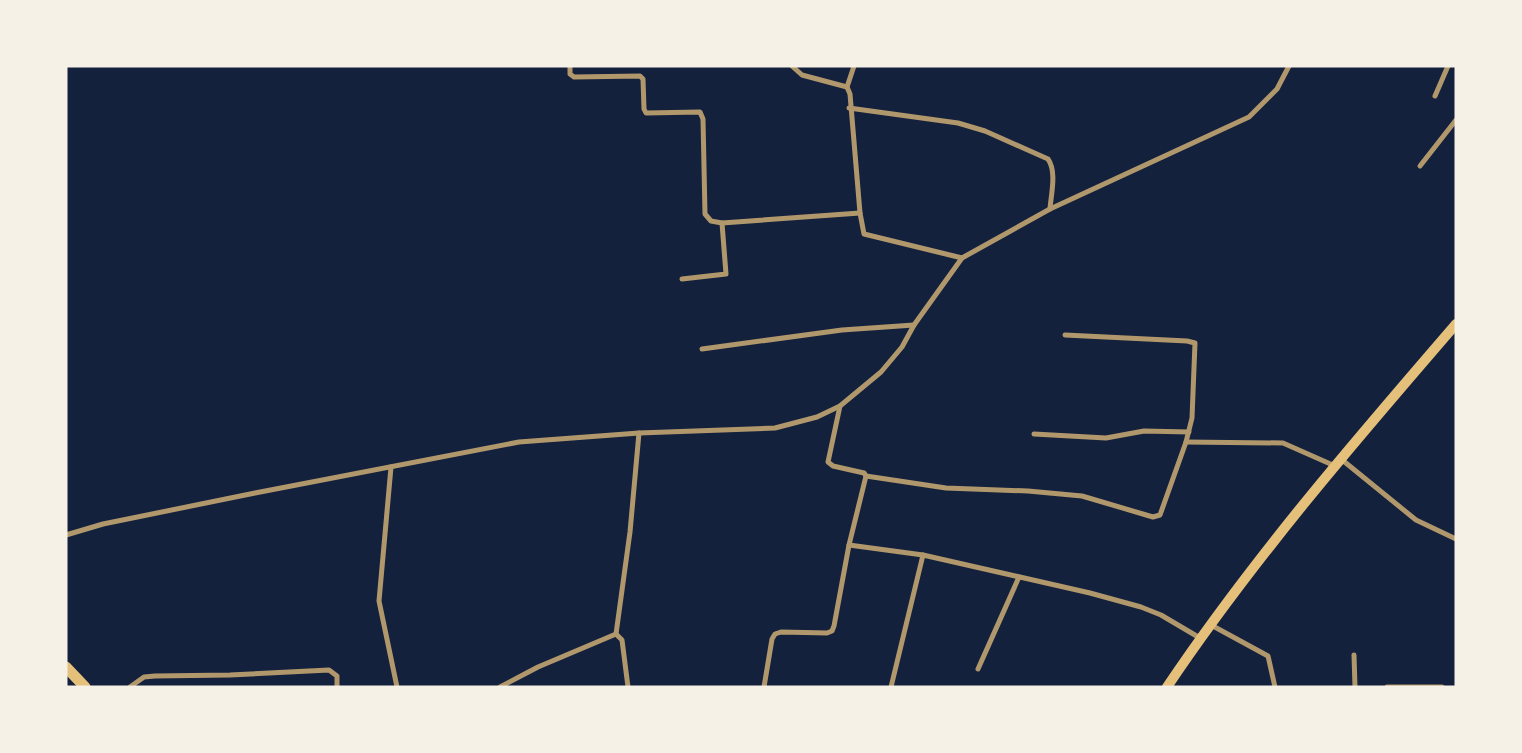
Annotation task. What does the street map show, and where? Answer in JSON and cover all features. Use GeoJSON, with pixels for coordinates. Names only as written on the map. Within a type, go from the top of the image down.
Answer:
{"type":"FeatureCollection","features":[{"type":"Feature","properties":{"kind":"highway"},"geometry":{"type":"LineString","coordinates":[[66,667],[85,687]]}},
{"type":"Feature","properties":{"kind":"main road"},"geometry":{"type":"LineString","coordinates":[[1168,687],[1200,638],[1338,463],[1456,324]]}},
{"type":"Feature","properties":{"kind":"street"},"geometry":{"type":"LineString","coordinates":[[570,66],[570,74],[574,77],[640,76],[643,79],[644,109],[646,113],[700,112],[702,119],[705,214],[710,221],[722,223],[860,213]]}},
{"type":"Feature","properties":{"kind":"street"},"geometry":{"type":"LineString","coordinates":[[792,66],[802,75],[847,87]]}},
{"type":"Feature","properties":{"kind":"street"},"geometry":{"type":"LineString","coordinates":[[854,66],[847,87],[860,213],[864,234],[962,258]]}},
{"type":"Feature","properties":{"kind":"street"},"geometry":{"type":"LineString","coordinates":[[66,535],[112,522],[520,442],[775,428],[818,417],[840,406],[881,372],[902,347],[914,325],[962,258],[1050,209],[1249,117],[1277,89],[1289,66]]}},
{"type":"Feature","properties":{"kind":"street"},"geometry":{"type":"LineString","coordinates":[[1435,96],[1448,66]]}},
{"type":"Feature","properties":{"kind":"street"},"geometry":{"type":"LineString","coordinates":[[850,108],[958,123],[985,131],[1048,159],[1051,166],[1052,182],[1050,209]]}},
{"type":"Feature","properties":{"kind":"street"},"geometry":{"type":"LineString","coordinates":[[1420,166],[1456,120]]}},
{"type":"Feature","properties":{"kind":"street"},"geometry":{"type":"LineString","coordinates":[[682,279],[726,274],[722,223]]}},
{"type":"Feature","properties":{"kind":"street"},"geometry":{"type":"LineString","coordinates":[[702,349],[842,330],[914,325]]}},
{"type":"Feature","properties":{"kind":"street"},"geometry":{"type":"LineString","coordinates":[[840,406],[828,462],[833,466],[864,473],[866,476],[946,488],[1028,491],[1082,496],[1153,517],[1160,515],[1189,432],[1193,405],[1195,343],[1187,340],[1065,335]]}},
{"type":"Feature","properties":{"kind":"street"},"geometry":{"type":"LineString","coordinates":[[1034,434],[1106,438],[1144,431],[1189,432]]}},
{"type":"Feature","properties":{"kind":"street"},"geometry":{"type":"LineString","coordinates":[[616,634],[630,532],[639,434]]}},
{"type":"Feature","properties":{"kind":"street"},"geometry":{"type":"LineString","coordinates":[[1186,442],[1283,443],[1338,463],[1416,520],[1456,539]]}},
{"type":"Feature","properties":{"kind":"street"},"geometry":{"type":"LineString","coordinates":[[391,467],[379,601],[397,687]]}},
{"type":"Feature","properties":{"kind":"street"},"geometry":{"type":"LineString","coordinates":[[764,687],[772,639],[775,634],[781,632],[827,633],[832,631],[849,545],[866,476]]}},
{"type":"Feature","properties":{"kind":"street"},"geometry":{"type":"LineString","coordinates":[[849,545],[923,555],[1141,607],[1161,615],[1200,638]]}},
{"type":"Feature","properties":{"kind":"street"},"geometry":{"type":"LineString","coordinates":[[891,687],[923,555]]}},
{"type":"Feature","properties":{"kind":"street"},"geometry":{"type":"LineString","coordinates":[[978,669],[1019,577]]}},
{"type":"Feature","properties":{"kind":"street"},"geometry":{"type":"LineString","coordinates":[[1210,625],[1268,656],[1275,687]]}},
{"type":"Feature","properties":{"kind":"street"},"geometry":{"type":"LineString","coordinates":[[500,687],[538,667],[616,634]]}},
{"type":"Feature","properties":{"kind":"street"},"geometry":{"type":"LineString","coordinates":[[616,634],[622,640],[628,687]]}},
{"type":"Feature","properties":{"kind":"street"},"geometry":{"type":"LineString","coordinates":[[1354,655],[1355,687]]}},
{"type":"Feature","properties":{"kind":"street"},"geometry":{"type":"LineString","coordinates":[[130,687],[144,677],[155,676],[230,675],[329,670],[337,676],[336,687]]}},
{"type":"Feature","properties":{"kind":"street"},"geometry":{"type":"LineString","coordinates":[[1387,687],[1442,687]]}}]}
